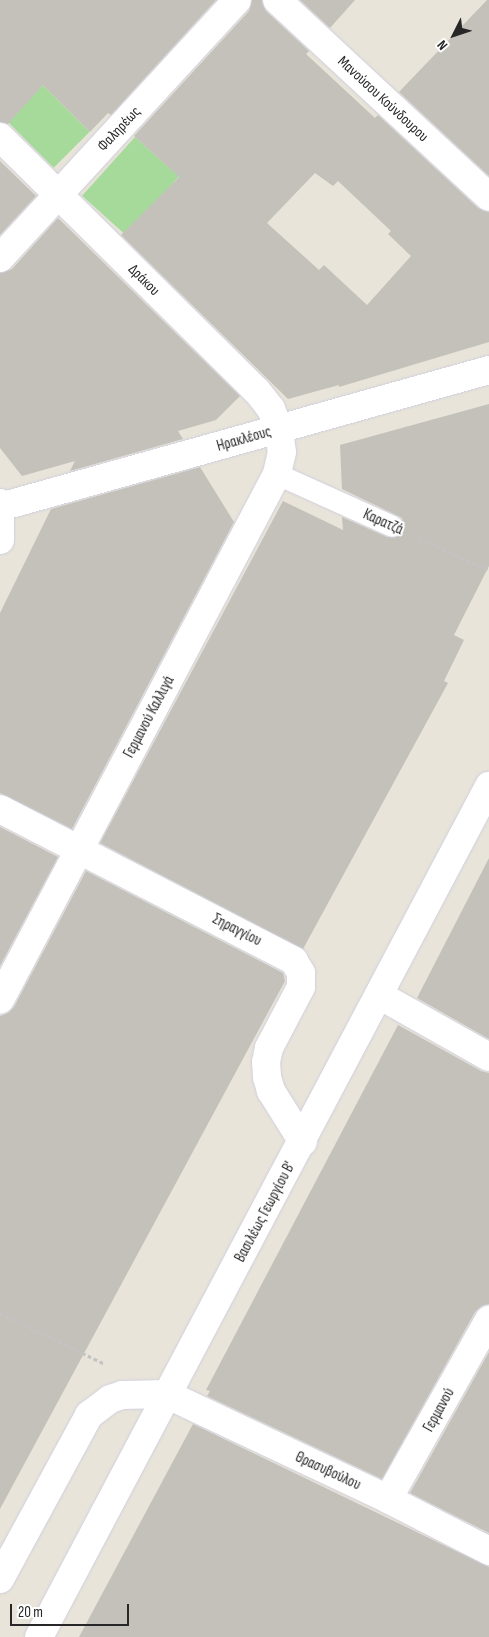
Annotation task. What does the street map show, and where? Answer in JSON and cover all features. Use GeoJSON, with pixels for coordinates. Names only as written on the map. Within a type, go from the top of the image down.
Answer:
{"type":"FeatureCollection","features":[{"type":"Feature","properties":{"kind":"street","name":"Φαληρέως"},"geometry":{"type":"LineString","coordinates":[[0,258],[237,0]]}},
{"type":"Feature","properties":{"kind":"street","name":"Μανούσου Κούνδουρου"},"geometry":{"type":"LineString","coordinates":[[277,0],[489,197]]}},
{"type":"Feature","properties":{"kind":"street","name":"Δράκου"},"geometry":{"type":"LineString","coordinates":[[0,137],[257,391],[271,409],[279,429]]}},
{"type":"Feature","properties":{"kind":"street","name":"Ηρακλέους"},"geometry":{"type":"LineString","coordinates":[[0,507],[489,370]]}},
{"type":"Feature","properties":{"kind":"street","name":"Γερμανού Καλλιγά"},"geometry":{"type":"LineString","coordinates":[[0,1000],[277,474],[282,452],[279,429]]}},
{"type":"Feature","properties":{"kind":"street"},"geometry":{"type":"LineString","coordinates":[[0,503],[0,540]]}},
{"type":"Feature","properties":{"kind":"street","name":"Βασιλέως Γεωργίου Β'"},"geometry":{"type":"LineString","coordinates":[[39,1637],[166,1394],[303,1142],[489,786]]}},
{"type":"Feature","properties":{"kind":"street","name":"Σηραγγίου"},"geometry":{"type":"LineString","coordinates":[[0,809],[289,956],[299,966],[301,987],[269,1048],[266,1062],[267,1077],[271,1091],[303,1142]]}},
{"type":"Feature","properties":{"kind":"street"},"geometry":{"type":"LineString","coordinates":[[378,996],[489,1057]]}},
{"type":"Feature","properties":{"kind":"street","name":"Γερμανού"},"geometry":{"type":"LineString","coordinates":[[388,1499],[489,1320]]}},
{"type":"Feature","properties":{"kind":"street","name":"Θρασυβούλου"},"geometry":{"type":"LineString","coordinates":[[0,1579],[89,1415],[98,1406],[110,1399],[122,1396],[166,1394],[388,1499],[489,1551]]}},
{"type":"Feature","properties":{"kind":"lane","name":"Καρατζά"},"geometry":{"type":"LineString","coordinates":[[277,474],[392,526]]}},
{"type":"Feature","properties":{"kind":"path","name":"Καρατζά"},"geometry":{"type":"LineString","coordinates":[[392,526],[489,570]]}},
{"type":"Feature","properties":{"kind":"path"},"geometry":{"type":"LineString","coordinates":[[0,1313],[114,1368]]}},
{"type":"Feature","properties":{"kind":"green space"},"geometry":{"type":"Polygon","coordinates":[[[43,85],[90,132],[54,168],[7,121],[43,85]]]}},
{"type":"Feature","properties":{"kind":"green space"},"geometry":{"type":"Polygon","coordinates":[[[135,137],[179,176],[126,235],[82,196],[135,137]]]}},
{"type":"Feature","properties":{"kind":"building"},"geometry":{"type":"Polygon","coordinates":[[[0,0],[216,0],[111,115],[108,113],[90,132],[43,85],[8,124],[0,122],[0,0]]]}},
{"type":"Feature","properties":{"kind":"building"},"geometry":{"type":"Polygon","coordinates":[[[252,0],[262,0],[266,11],[309,51],[306,54],[375,118],[378,115],[478,208],[489,212],[489,342],[339,387],[339,385],[288,399],[121,235],[179,177],[134,136],[249,11],[252,0]],[[315,173],[267,223],[319,270],[324,265],[367,305],[411,256],[388,234],[391,231],[338,181],[333,186],[315,173]]]}},
{"type":"Feature","properties":{"kind":"building"},"geometry":{"type":"Polygon","coordinates":[[[300,0],[355,0],[330,28],[300,0]]]}},
{"type":"Feature","properties":{"kind":"building"},"geometry":{"type":"Polygon","coordinates":[[[489,0],[489,176],[399,92],[489,0]]]}},
{"type":"Feature","properties":{"kind":"building"},"geometry":{"type":"Polygon","coordinates":[[[0,161],[36,196],[0,235],[0,161]]]}},
{"type":"Feature","properties":{"kind":"building"},"geometry":{"type":"Polygon","coordinates":[[[58,218],[240,396],[216,420],[178,431],[183,439],[70,471],[75,461],[22,476],[0,448],[0,273],[12,269],[58,218]]]}},
{"type":"Feature","properties":{"kind":"building"},"geometry":{"type":"Polygon","coordinates":[[[489,404],[489,566],[454,635],[464,640],[444,681],[448,683],[303,949],[100,843],[283,501],[343,530],[342,517],[387,537],[399,536],[404,531],[402,518],[342,489],[340,445],[489,404]]]}},
{"type":"Feature","properties":{"kind":"building"},"geometry":{"type":"Polygon","coordinates":[[[200,467],[234,522],[72,829],[0,793],[0,613],[51,509],[200,467]]]}},
{"type":"Feature","properties":{"kind":"building"},"geometry":{"type":"Polygon","coordinates":[[[0,827],[58,857],[0,966],[0,827]]]}},
{"type":"Feature","properties":{"kind":"building"},"geometry":{"type":"Polygon","coordinates":[[[489,858],[489,1039],[417,998],[489,858]]]}},
{"type":"Feature","properties":{"kind":"building"},"geometry":{"type":"Polygon","coordinates":[[[86,871],[283,973],[285,981],[0,1509],[0,1016],[8,1013],[14,1007],[86,871]]]}},
{"type":"Feature","properties":{"kind":"building"},"geometry":{"type":"Polygon","coordinates":[[[398,1025],[481,1071],[489,1073],[489,1304],[482,1306],[475,1312],[382,1479],[207,1396],[210,1391],[206,1390],[398,1025]]]}},
{"type":"Feature","properties":{"kind":"building"},"geometry":{"type":"Polygon","coordinates":[[[489,1352],[489,1533],[410,1493],[489,1352]]]}},
{"type":"Feature","properties":{"kind":"building"},"geometry":{"type":"Polygon","coordinates":[[[193,1424],[489,1567],[489,1637],[79,1637],[193,1424]]]}}]}
